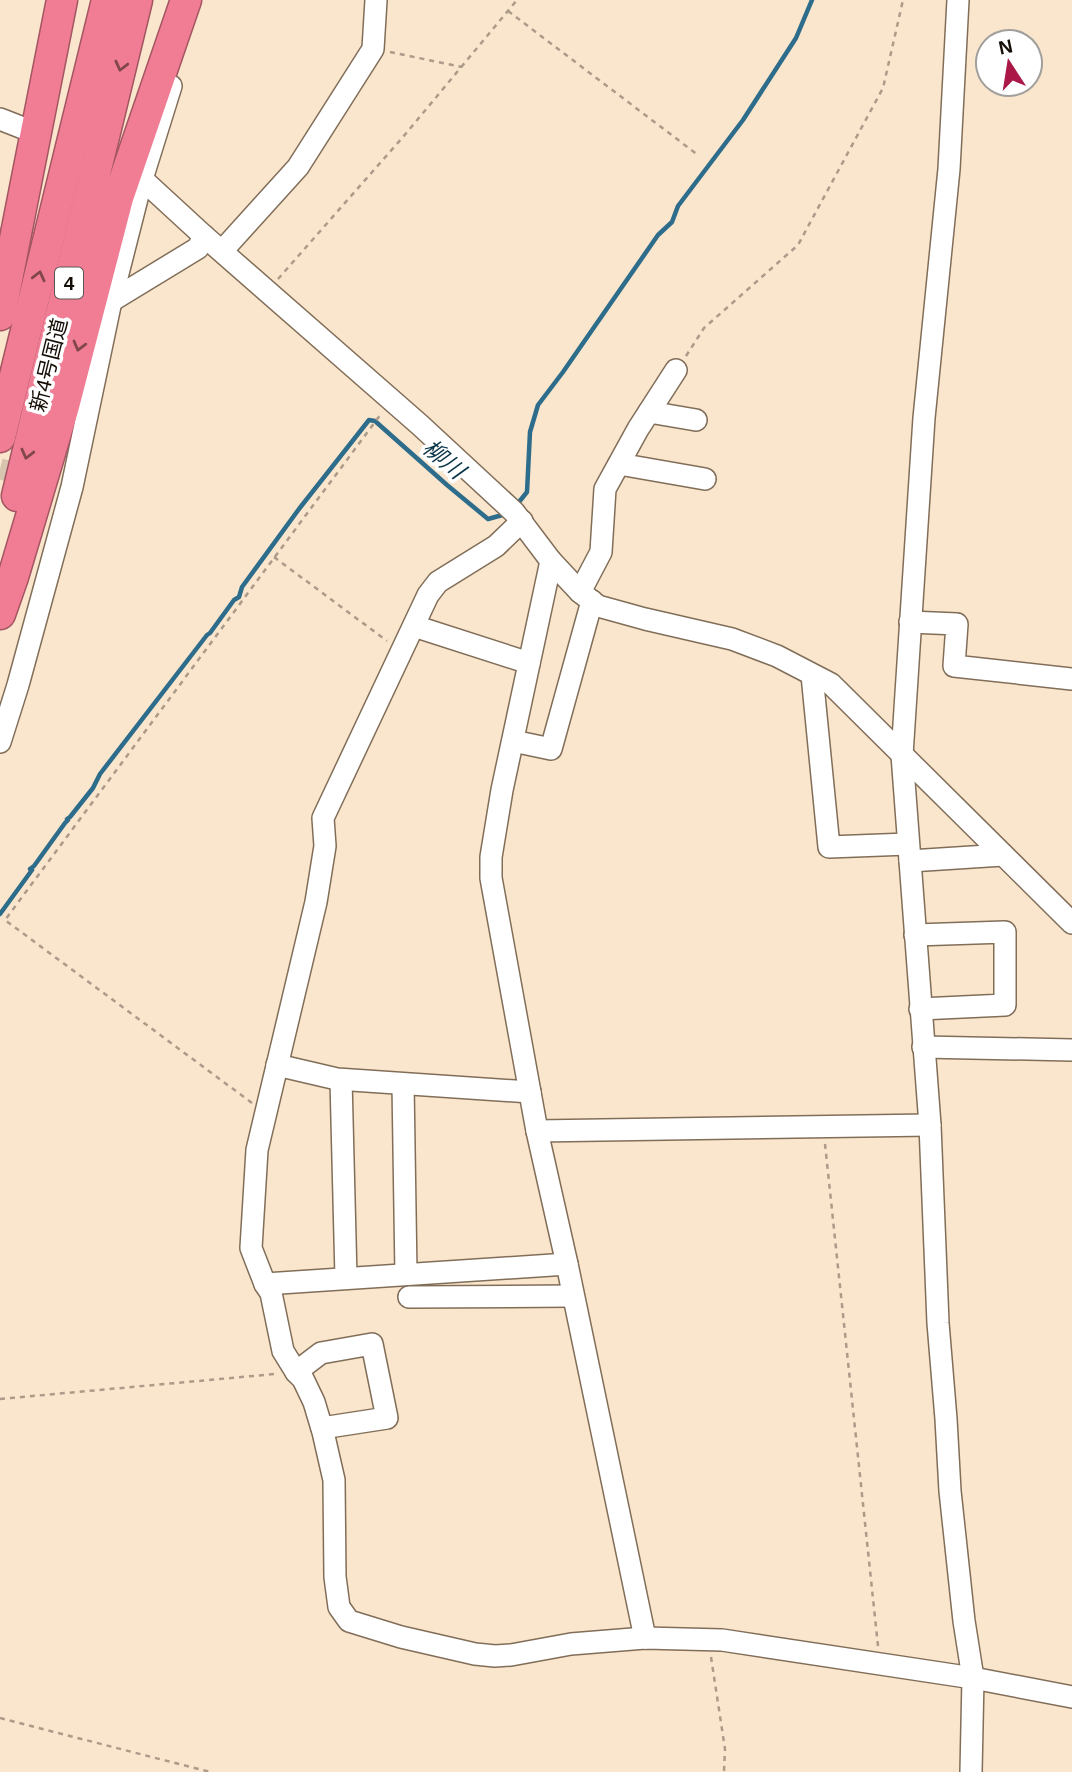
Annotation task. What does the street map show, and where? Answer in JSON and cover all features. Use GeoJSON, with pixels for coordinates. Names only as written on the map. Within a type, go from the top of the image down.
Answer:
{"type":"FeatureCollection","features":[{"type":"Feature","properties":{"kind":"highway"},"geometry":{"type":"LineString","coordinates":[[0,314],[52,0]]}},
{"type":"Feature","properties":{"kind":"highway","name":"新4号国道"},"geometry":{"type":"LineString","coordinates":[[0,437],[107,0]]}},
{"type":"Feature","properties":{"kind":"highway","name":"新4号国道"},"geometry":{"type":"LineString","coordinates":[[0,567],[137,0]]}},
{"type":"Feature","properties":{"kind":"highway"},"geometry":{"type":"LineString","coordinates":[[0,614],[64,406],[118,198],[186,0]]}},
{"type":"Feature","properties":{"kind":"street"},"geometry":{"type":"LineString","coordinates":[[0,241],[52,0]]}},
{"type":"Feature","properties":{"kind":"street"},"geometry":{"type":"LineString","coordinates":[[0,742],[72,486],[111,301],[142,179],[198,0]]}},
{"type":"Feature","properties":{"kind":"street"},"geometry":{"type":"LineString","coordinates":[[222,251],[298,167],[373,49],[376,0]]}},
{"type":"Feature","properties":{"kind":"street"},"geometry":{"type":"LineString","coordinates":[[958,0],[949,169],[925,418],[902,755],[930,1125],[938,1323],[950,1491],[973,1678],[971,1772]]}},
{"type":"Feature","properties":{"kind":"street"},"geometry":{"type":"LineString","coordinates":[[0,119],[23,128]]}},
{"type":"Feature","properties":{"kind":"street"},"geometry":{"type":"LineString","coordinates":[[142,179],[391,400],[522,521],[551,561],[598,606],[732,639],[777,656],[831,684],[1072,923]]}},
{"type":"Feature","properties":{"kind":"street"},"geometry":{"type":"LineString","coordinates":[[111,301],[198,248],[204,236]]}},
{"type":"Feature","properties":{"kind":"street"},"geometry":{"type":"LineString","coordinates":[[513,741],[551,749],[586,596],[601,552],[605,489],[638,429],[676,370]]}},
{"type":"Feature","properties":{"kind":"street"},"geometry":{"type":"LineString","coordinates":[[649,412],[696,420]]}},
{"type":"Feature","properties":{"kind":"street"},"geometry":{"type":"LineString","coordinates":[[619,464],[705,479]]}},
{"type":"Feature","properties":{"kind":"street"},"geometry":{"type":"LineString","coordinates":[[49,481],[72,486]]}},
{"type":"Feature","properties":{"kind":"street"},"geometry":{"type":"LineString","coordinates":[[522,521],[496,546],[438,582],[428,596],[323,818],[325,846],[316,902],[257,1150],[251,1248],[271,1293],[283,1351],[303,1379],[322,1428],[334,1480],[335,1577],[339,1607],[349,1621],[401,1637],[475,1654],[511,1655],[570,1644],[645,1638],[722,1640],[973,1678],[1072,1697]]}},
{"type":"Feature","properties":{"kind":"street"},"geometry":{"type":"LineString","coordinates":[[551,561],[502,790],[491,857],[491,878],[537,1131],[645,1638]]}},
{"type":"Feature","properties":{"kind":"street"},"geometry":{"type":"LineString","coordinates":[[910,622],[957,624],[954,666],[1072,679]]}},
{"type":"Feature","properties":{"kind":"street"},"geometry":{"type":"LineString","coordinates":[[414,626],[529,663]]}},
{"type":"Feature","properties":{"kind":"street"},"geometry":{"type":"LineString","coordinates":[[812,675],[829,847],[1003,855]]}},
{"type":"Feature","properties":{"kind":"street"},"geometry":{"type":"LineString","coordinates":[[915,935],[1005,932],[1005,1005],[920,1009]]}},
{"type":"Feature","properties":{"kind":"street"},"geometry":{"type":"LineString","coordinates":[[923,1047],[1072,1050]]}},
{"type":"Feature","properties":{"kind":"street"},"geometry":{"type":"LineString","coordinates":[[277,1065],[341,1080],[530,1092]]}},
{"type":"Feature","properties":{"kind":"street"},"geometry":{"type":"LineString","coordinates":[[341,1080],[346,1278]]}},
{"type":"Feature","properties":{"kind":"street"},"geometry":{"type":"LineString","coordinates":[[403,1084],[406,1274]]}},
{"type":"Feature","properties":{"kind":"street"},"geometry":{"type":"LineString","coordinates":[[537,1131],[930,1125]]}},
{"type":"Feature","properties":{"kind":"street"},"geometry":{"type":"LineString","coordinates":[[265,1284],[567,1265]]}},
{"type":"Feature","properties":{"kind":"street"},"geometry":{"type":"LineString","coordinates":[[409,1297],[573,1296]]}},
{"type":"Feature","properties":{"kind":"street"},"geometry":{"type":"LineString","coordinates":[[296,1371],[321,1353],[372,1344],[387,1418],[322,1428]]}},
{"type":"Feature","properties":{"kind":"path"},"geometry":{"type":"LineString","coordinates":[[268,291],[403,137],[517,0]]}},
{"type":"Feature","properties":{"kind":"path"},"geometry":{"type":"LineString","coordinates":[[676,370],[704,328],[798,245],[883,88],[903,0]]}},
{"type":"Feature","properties":{"kind":"path"},"geometry":{"type":"LineString","coordinates":[[508,11],[698,155]]}},
{"type":"Feature","properties":{"kind":"path"},"geometry":{"type":"LineString","coordinates":[[373,49],[462,66]]}},
{"type":"Feature","properties":{"kind":"path"},"geometry":{"type":"LineString","coordinates":[[265,1114],[5,920],[391,400]]}},
{"type":"Feature","properties":{"kind":"path"},"geometry":{"type":"LineString","coordinates":[[274,557],[401,652]]}},
{"type":"Feature","properties":{"kind":"path"},"geometry":{"type":"LineString","coordinates":[[823,1127],[880,1664]]}},
{"type":"Feature","properties":{"kind":"path"},"geometry":{"type":"LineString","coordinates":[[0,1399],[296,1371]]}},
{"type":"Feature","properties":{"kind":"path"},"geometry":{"type":"LineString","coordinates":[[708,1639],[725,1749],[724,1772]]}},
{"type":"Feature","properties":{"kind":"path"},"geometry":{"type":"LineString","coordinates":[[0,1718],[210,1772]]}},
{"type":"Feature","properties":{"kind":"waterway","name":"柳川"},"geometry":{"type":"LineString","coordinates":[[515,507],[527,492],[530,432],[538,405],[658,235],[672,222],[678,206],[743,120],[796,38],[812,0]]}},
{"type":"Feature","properties":{"kind":"waterway","name":"柳川"},"geometry":{"type":"LineString","coordinates":[[0,914],[32,870],[30,869],[93,788],[100,774],[239,597],[242,587],[299,509],[369,420],[375,421],[488,519],[506,514]]}},
{"type":"Feature","properties":{"kind":"tunnel"},"geometry":{"type":"LineString","coordinates":[[0,469],[35,478]]}}]}
